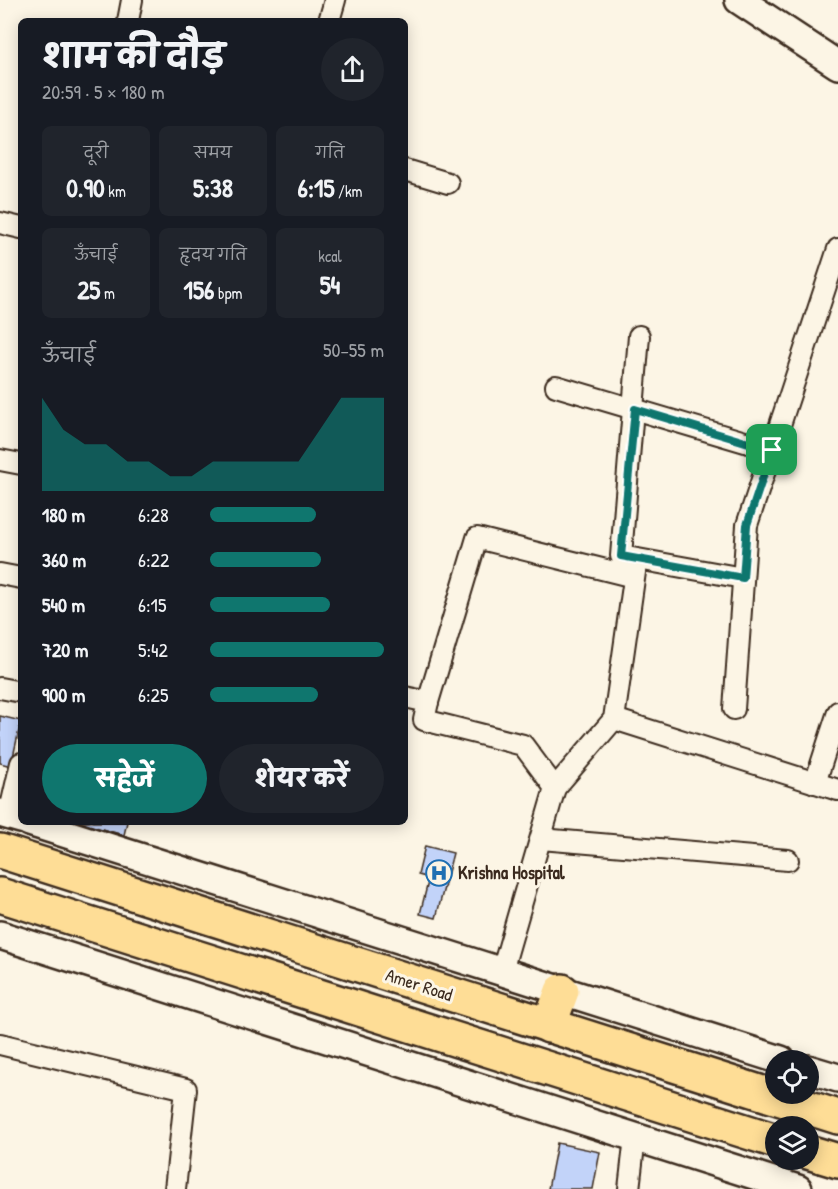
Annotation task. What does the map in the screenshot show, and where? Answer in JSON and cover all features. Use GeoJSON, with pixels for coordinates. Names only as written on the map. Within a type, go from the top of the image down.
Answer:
{"type":"FeatureCollection","features":[{"type":"Feature","properties":{"kind":"highway","name":"Amer Road"},"geometry":{"type":"LineString","coordinates":[[0,851],[838,1117]]}},
{"type":"Feature","properties":{"kind":"highway"},"geometry":{"type":"LineString","coordinates":[[0,895],[765,1138]]}},
{"type":"Feature","properties":{"kind":"highway"},"geometry":{"type":"LineString","coordinates":[[549,1026],[562,991]]}},
{"type":"Feature","properties":{"kind":"highway"},"geometry":{"type":"LineString","coordinates":[[819,1155],[838,1161]]}},
{"type":"Feature","properties":{"kind":"street"},"geometry":{"type":"LineString","coordinates":[[129,18],[132,0]]}},
{"type":"Feature","properties":{"kind":"street"},"geometry":{"type":"LineString","coordinates":[[330,18],[335,0]]}},
{"type":"Feature","properties":{"kind":"street"},"geometry":{"type":"LineString","coordinates":[[739,0],[838,65]]}},
{"type":"Feature","properties":{"kind":"street"},"geometry":{"type":"LineString","coordinates":[[408,171],[448,183]]}},
{"type":"Feature","properties":{"kind":"street"},"geometry":{"type":"LineString","coordinates":[[0,223],[18,227]]}},
{"type":"Feature","properties":{"kind":"street"},"geometry":{"type":"LineString","coordinates":[[734,709],[747,525],[838,249]]}},
{"type":"Feature","properties":{"kind":"street"},"geometry":{"type":"LineString","coordinates":[[636,568],[621,556],[635,409],[639,336]]}},
{"type":"Feature","properties":{"kind":"street"},"geometry":{"type":"LineString","coordinates":[[556,386],[772,450]]}},
{"type":"Feature","properties":{"kind":"street"},"geometry":{"type":"LineString","coordinates":[[0,460],[18,463]]}},
{"type":"Feature","properties":{"kind":"street"},"geometry":{"type":"LineString","coordinates":[[555,788],[523,745],[424,720],[477,538],[636,568],[743,578]]}},
{"type":"Feature","properties":{"kind":"street"},"geometry":{"type":"LineString","coordinates":[[502,971],[555,788],[614,719],[636,568]]}},
{"type":"Feature","properties":{"kind":"street"},"geometry":{"type":"LineString","coordinates":[[0,574],[18,577]]}},
{"type":"Feature","properties":{"kind":"street"},"geometry":{"type":"LineString","coordinates":[[0,688],[18,691]]}},
{"type":"Feature","properties":{"kind":"street"},"geometry":{"type":"LineString","coordinates":[[408,698],[428,702]]}},
{"type":"Feature","properties":{"kind":"street"},"geometry":{"type":"LineString","coordinates":[[815,783],[838,712]]}},
{"type":"Feature","properties":{"kind":"street"},"geometry":{"type":"LineString","coordinates":[[614,719],[838,790]]}},
{"type":"Feature","properties":{"kind":"street"},"geometry":{"type":"LineString","coordinates":[[15,817],[18,790]]}},
{"type":"Feature","properties":{"kind":"street"},"geometry":{"type":"LineString","coordinates":[[40,825],[765,1055]]}},
{"type":"Feature","properties":{"kind":"street"},"geometry":{"type":"LineString","coordinates":[[541,839],[788,860]]}},
{"type":"Feature","properties":{"kind":"street"},"geometry":{"type":"LineString","coordinates":[[0,935],[798,1189]]}},
{"type":"Feature","properties":{"kind":"street"},"geometry":{"type":"LineString","coordinates":[[0,1044],[186,1089],[175,1189]]}},
{"type":"Feature","properties":{"kind":"street"},"geometry":{"type":"LineString","coordinates":[[819,1072],[838,1078]]}},
{"type":"Feature","properties":{"kind":"street"},"geometry":{"type":"LineString","coordinates":[[629,1189],[635,1137]]}},
{"type":"Feature","properties":{"kind":"building"},"geometry":{"type":"Polygon","coordinates":[[[0,716],[18,720],[18,734],[11,766],[0,763],[0,716]]]}},
{"type":"Feature","properties":{"kind":"building"},"geometry":{"type":"Polygon","coordinates":[[[87,825],[126,825],[124,835],[87,825]]]}},
{"type":"Feature","properties":{"kind":"building"},"geometry":{"type":"Polygon","coordinates":[[[425,846],[453,853],[436,918],[420,914],[429,878],[418,875],[425,846]]]}},
{"type":"Feature","properties":{"kind":"building"},"geometry":{"type":"Polygon","coordinates":[[[557,1143],[600,1152],[593,1189],[548,1189],[557,1143]]]}},
{"type":"Feature","properties":{"kind":"place","name":"Krishna Hospital"},"geometry":{"type":"Point","coordinates":[439,873]}},
{"type":"Feature","properties":{"kind":"route"},"geometry":{"type":"LineString","coordinates":[[635,409],[772,450],[747,525],[743,578],[621,556],[635,409]]}}]}
